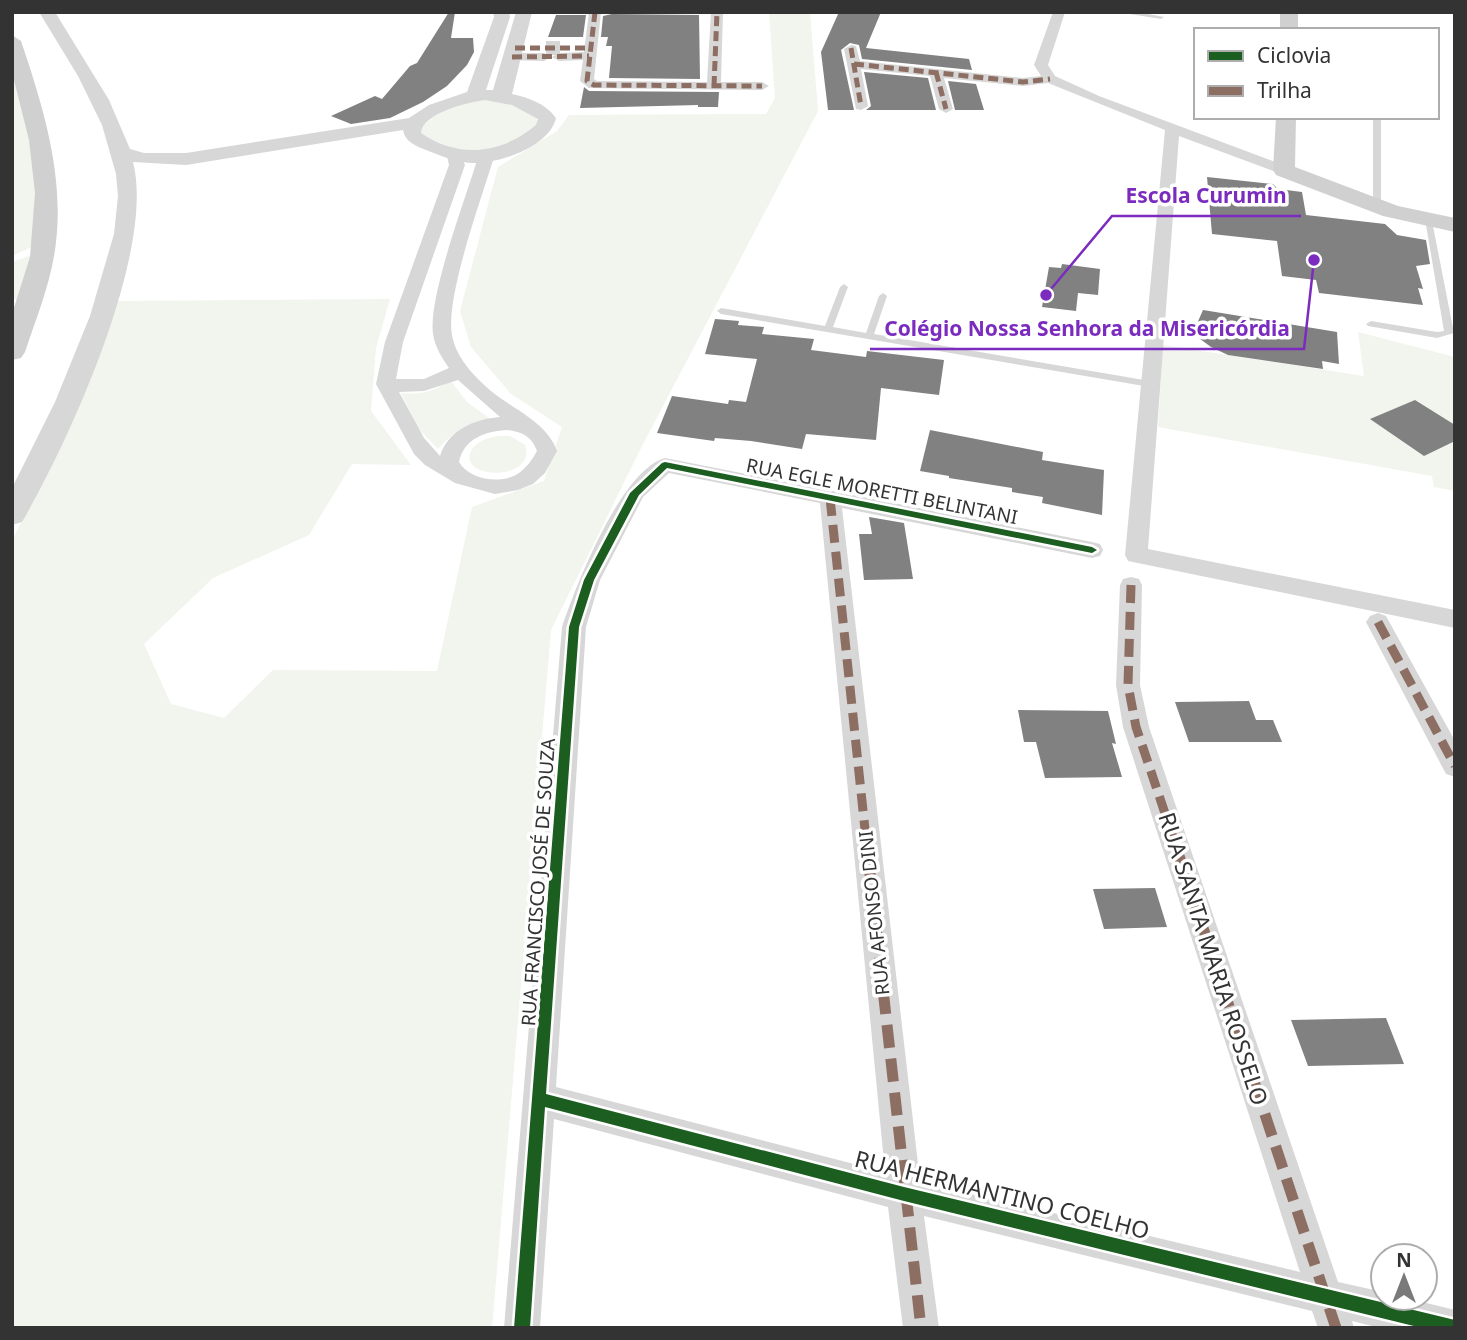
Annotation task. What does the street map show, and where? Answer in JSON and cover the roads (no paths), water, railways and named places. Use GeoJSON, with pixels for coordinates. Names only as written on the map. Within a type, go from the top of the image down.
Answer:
{"type":"FeatureCollection","features":[{"type":"Feature","properties":{"kind":"main road"},"geometry":{"type":"LineString","coordinates":[[12,41],[43,165],[44,243],[19,307],[12,352]]}},
{"type":"Feature","properties":{"kind":"main road"},"geometry":{"type":"LineString","coordinates":[[1286,119],[1284,170],[1377,205],[1428,221],[1455,225]]}},
{"type":"Feature","properties":{"kind":"main road"},"geometry":{"type":"LineString","coordinates":[[13,259],[34,251],[44,243]]}},
{"type":"Feature","properties":{"kind":"street"},"geometry":{"type":"LineString","coordinates":[[47,12],[105,111],[121,153],[143,185]]}},
{"type":"Feature","properties":{"kind":"street"},"geometry":{"type":"LineString","coordinates":[[473,96],[478,89],[502,17],[501,12]]}},
{"type":"Feature","properties":{"kind":"street"},"geometry":{"type":"LineString","coordinates":[[503,97],[502,90],[524,12]]}},
{"type":"Feature","properties":{"kind":"street"},"geometry":{"type":"LineString","coordinates":[[595,12],[587,81],[594,85],[762,86]]}},
{"type":"Feature","properties":{"kind":"street"},"geometry":{"type":"LineString","coordinates":[[714,86],[717,12]]}},
{"type":"Feature","properties":{"kind":"street"},"geometry":{"type":"LineString","coordinates":[[1050,79],[1041,65],[1059,12]]}},
{"type":"Feature","properties":{"kind":"street"},"geometry":{"type":"LineString","coordinates":[[851,48],[861,106]]}},
{"type":"Feature","properties":{"kind":"street"},"geometry":{"type":"LineString","coordinates":[[513,52],[545,52]]}},
{"type":"Feature","properties":{"kind":"street"},"geometry":{"type":"LineString","coordinates":[[560,52],[589,52]]}},
{"type":"Feature","properties":{"kind":"street"},"geometry":{"type":"LineString","coordinates":[[854,64],[1023,82],[1050,79],[1172,129],[1284,170]]}},
{"type":"Feature","properties":{"kind":"street"},"geometry":{"type":"LineString","coordinates":[[936,72],[946,109]]}},
{"type":"Feature","properties":{"kind":"street"},"geometry":{"type":"LineString","coordinates":[[143,185],[189,169],[413,129],[460,99],[473,96],[503,97],[542,113],[547,118],[543,130],[503,152],[486,157],[455,156],[416,139],[413,129]]}},
{"type":"Feature","properties":{"kind":"street"},"geometry":{"type":"LineString","coordinates":[[121,153],[156,160],[186,159],[413,129]]}},
{"type":"Feature","properties":{"kind":"street"},"geometry":{"type":"LineString","coordinates":[[1172,129],[1136,555],[1455,619]]}},
{"type":"Feature","properties":{"kind":"street"},"geometry":{"type":"LineString","coordinates":[[455,156],[457,165],[397,336],[386,384],[412,436],[430,459],[474,485],[499,487],[523,480],[541,467],[547,451],[541,436],[484,395],[459,370],[447,350],[442,316],[486,157]]}},
{"type":"Feature","properties":{"kind":"street"},"geometry":{"type":"LineString","coordinates":[[12,515],[85,358],[107,300],[121,247],[143,185]]}},
{"type":"Feature","properties":{"kind":"street"},"geometry":{"type":"LineString","coordinates":[[386,384],[401,387],[427,385],[440,382],[459,370]]}},
{"type":"Feature","properties":{"kind":"street"},"geometry":{"type":"LineString","coordinates":[[456,475],[449,462],[452,448],[465,435],[484,426],[525,426]]}},
{"type":"Feature","properties":{"kind":"street","name":"RUA EGLE MORETTI BELINTANI"},"geometry":{"type":"LineString","coordinates":[[665,465],[1092,550]]}},
{"type":"Feature","properties":{"kind":"street","name":"RUA FRANCISCO JOSÉ DE SOUZA"},"geometry":{"type":"LineString","coordinates":[[522,1328],[574,627],[589,580],[635,493],[665,465]]}},
{"type":"Feature","properties":{"kind":"street","name":"RUA AFONSO DINI"},"geometry":{"type":"LineString","coordinates":[[830,498],[904,1194],[921,1328]]}},
{"type":"Feature","properties":{"kind":"street","name":"RUA SANTA MARIA ROSSELO"},"geometry":{"type":"LineString","coordinates":[[1131,585],[1128,685],[1136,727],[1331,1312]]}},
{"type":"Feature","properties":{"kind":"street"},"geometry":{"type":"LineString","coordinates":[[1378,622],[1455,766]]}},
{"type":"Feature","properties":{"kind":"street","name":"RUA HERMANTINO COELHO"},"geometry":{"type":"LineString","coordinates":[[540,1100],[904,1194],[1331,1312],[1455,1328]]}},
{"type":"Feature","properties":{"kind":"lane"},"geometry":{"type":"LineString","coordinates":[[1120,12],[1161,17]]}},
{"type":"Feature","properties":{"kind":"lane"},"geometry":{"type":"LineString","coordinates":[[1377,119],[1377,205]]}},
{"type":"Feature","properties":{"kind":"lane"},"geometry":{"type":"LineString","coordinates":[[1371,324],[1437,335],[1449,333],[1428,221]]}},
{"type":"Feature","properties":{"kind":"lane"},"geometry":{"type":"LineString","coordinates":[[828,329],[844,287]]}},
{"type":"Feature","properties":{"kind":"lane"},"geometry":{"type":"LineString","coordinates":[[869,336],[883,296]]}},
{"type":"Feature","properties":{"kind":"lane"},"geometry":{"type":"LineString","coordinates":[[721,311],[1150,384]]}},
{"type":"Feature","properties":{"kind":"tunnel"},"geometry":{"type":"LineString","coordinates":[[546,48],[561,48]]}},
{"type":"Feature","properties":{"kind":"place","name":"Colégio Nossa Senhora da Misericórdia"},"geometry":{"type":"Point","coordinates":[1314,260]}},
{"type":"Feature","properties":{"kind":"place","name":"Escola Curumin"},"geometry":{"type":"Point","coordinates":[1046,295]}}]}
